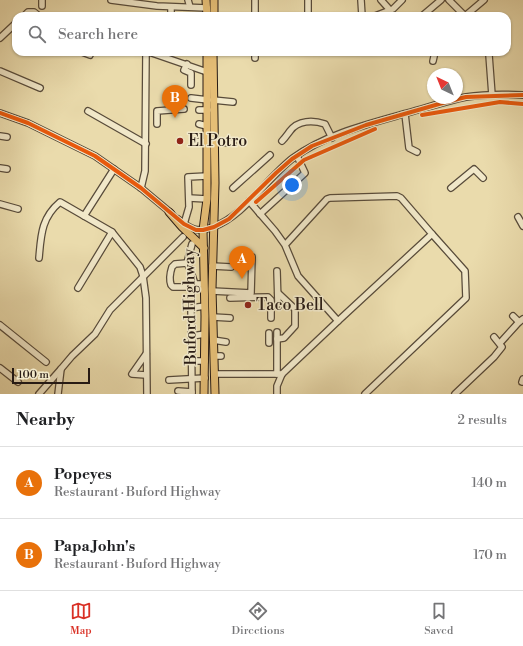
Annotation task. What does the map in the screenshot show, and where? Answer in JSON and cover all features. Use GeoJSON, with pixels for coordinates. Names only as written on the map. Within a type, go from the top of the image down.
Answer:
{"type":"FeatureCollection","features":[{"type":"Feature","properties":{"kind":"main road"},"geometry":{"type":"LineString","coordinates":[[206,0],[207,12]]}},
{"type":"Feature","properties":{"kind":"main road"},"geometry":{"type":"LineString","coordinates":[[214,0],[214,12]]}},
{"type":"Feature","properties":{"kind":"main road","name":"Buford Highway"},"geometry":{"type":"LineString","coordinates":[[204,394],[205,306],[203,230],[207,199],[207,176],[210,142],[207,126],[210,100],[207,56]]}},
{"type":"Feature","properties":{"kind":"main road","name":"Buford Highway"},"geometry":{"type":"LineString","coordinates":[[214,56],[210,100],[210,142],[214,227],[212,266],[213,340],[217,356],[214,374],[215,394]]}},
{"type":"Feature","properties":{"kind":"main road"},"geometry":{"type":"LineString","coordinates":[[169,212],[204,248]]}},
{"type":"Feature","properties":{"kind":"street"},"geometry":{"type":"LineString","coordinates":[[114,0],[157,6],[207,8]]}},
{"type":"Feature","properties":{"kind":"street"},"geometry":{"type":"LineString","coordinates":[[188,0],[190,7]]}},
{"type":"Feature","properties":{"kind":"street"},"geometry":{"type":"LineString","coordinates":[[255,0],[255,12]]}},
{"type":"Feature","properties":{"kind":"street"},"geometry":{"type":"LineString","coordinates":[[308,0],[308,12]]}},
{"type":"Feature","properties":{"kind":"street"},"geometry":{"type":"LineString","coordinates":[[361,0],[362,12]]}},
{"type":"Feature","properties":{"kind":"street"},"geometry":{"type":"LineString","coordinates":[[381,0],[390,10]]}},
{"type":"Feature","properties":{"kind":"street"},"geometry":{"type":"LineString","coordinates":[[385,12],[393,9],[402,0]]}},
{"type":"Feature","properties":{"kind":"street"},"geometry":{"type":"LineString","coordinates":[[427,12],[441,0]]}},
{"type":"Feature","properties":{"kind":"street"},"geometry":{"type":"LineString","coordinates":[[449,0],[461,12]]}},
{"type":"Feature","properties":{"kind":"street"},"geometry":{"type":"LineString","coordinates":[[470,12],[484,0]]}},
{"type":"Feature","properties":{"kind":"street"},"geometry":{"type":"LineString","coordinates":[[171,7],[171,12]]}},
{"type":"Feature","properties":{"kind":"street"},"geometry":{"type":"LineString","coordinates":[[0,38],[12,27]]}},
{"type":"Feature","properties":{"kind":"street"},"geometry":{"type":"LineString","coordinates":[[141,188],[145,171],[146,56]]}},
{"type":"Feature","properties":{"kind":"street"},"geometry":{"type":"LineString","coordinates":[[162,56],[207,72]]}},
{"type":"Feature","properties":{"kind":"street"},"geometry":{"type":"LineString","coordinates":[[433,61],[434,56]]}},
{"type":"Feature","properties":{"kind":"street"},"geometry":{"type":"LineString","coordinates":[[489,56],[492,95]]}},
{"type":"Feature","properties":{"kind":"street"},"geometry":{"type":"LineString","coordinates":[[187,64],[184,70],[191,73],[191,85]]}},
{"type":"Feature","properties":{"kind":"street"},"geometry":{"type":"LineString","coordinates":[[0,72],[40,88]]}},
{"type":"Feature","properties":{"kind":"street"},"geometry":{"type":"LineString","coordinates":[[0,113],[28,123],[94,156],[141,188],[184,224],[196,230],[203,230],[214,227],[229,219],[276,173],[296,156],[312,146],[366,125],[466,97],[523,95]]}},
{"type":"Feature","properties":{"kind":"street"},"geometry":{"type":"LineString","coordinates":[[191,98],[233,102]]}},
{"type":"Feature","properties":{"kind":"street"},"geometry":{"type":"LineString","coordinates":[[157,124],[156,111],[184,109]]}},
{"type":"Feature","properties":{"kind":"street"},"geometry":{"type":"LineString","coordinates":[[199,110],[208,110]]}},
{"type":"Feature","properties":{"kind":"street"},"geometry":{"type":"LineString","coordinates":[[88,111],[146,144]]}},
{"type":"Feature","properties":{"kind":"street"},"geometry":{"type":"LineString","coordinates":[[405,114],[409,148],[417,152]]}},
{"type":"Feature","properties":{"kind":"street"},"geometry":{"type":"LineString","coordinates":[[282,142],[290,131],[300,124],[310,121],[324,124],[328,128],[332,138]]}},
{"type":"Feature","properties":{"kind":"street"},"geometry":{"type":"LineString","coordinates":[[199,124],[207,126]]}},
{"type":"Feature","properties":{"kind":"street"},"geometry":{"type":"LineString","coordinates":[[0,136],[7,137]]}},
{"type":"Feature","properties":{"kind":"street"},"geometry":{"type":"LineString","coordinates":[[194,140],[233,143]]}},
{"type":"Feature","properties":{"kind":"street"},"geometry":{"type":"LineString","coordinates":[[408,141],[415,142]]}},
{"type":"Feature","properties":{"kind":"street"},"geometry":{"type":"LineString","coordinates":[[233,188],[270,155]]}},
{"type":"Feature","properties":{"kind":"street"},"geometry":{"type":"LineString","coordinates":[[260,214],[305,173],[296,156]]}},
{"type":"Feature","properties":{"kind":"street"},"geometry":{"type":"LineString","coordinates":[[0,168],[7,169]]}},
{"type":"Feature","properties":{"kind":"street"},"geometry":{"type":"LineString","coordinates":[[84,216],[114,169]]}},
{"type":"Feature","properties":{"kind":"street"},"geometry":{"type":"LineString","coordinates":[[451,188],[474,169],[483,178]]}},
{"type":"Feature","properties":{"kind":"street"},"geometry":{"type":"LineString","coordinates":[[184,224],[189,207],[188,177],[207,176]]}},
{"type":"Feature","properties":{"kind":"street"},"geometry":{"type":"LineString","coordinates":[[285,245],[330,198],[397,196],[401,198],[465,271],[466,298],[364,394]]}},
{"type":"Feature","properties":{"kind":"street"},"geometry":{"type":"LineString","coordinates":[[188,198],[207,199]]}},
{"type":"Feature","properties":{"kind":"street"},"geometry":{"type":"LineString","coordinates":[[248,201],[275,231],[285,245],[298,276],[338,321]]}},
{"type":"Feature","properties":{"kind":"street"},"geometry":{"type":"LineString","coordinates":[[39,258],[43,227],[52,209],[60,202],[112,232],[140,267],[143,276],[146,298],[147,394]]}},
{"type":"Feature","properties":{"kind":"street"},"geometry":{"type":"LineString","coordinates":[[0,204],[18,209]]}},
{"type":"Feature","properties":{"kind":"street"},"geometry":{"type":"LineString","coordinates":[[518,216],[523,226]]}},
{"type":"Feature","properties":{"kind":"street"},"geometry":{"type":"LineString","coordinates":[[78,288],[112,232]]}},
{"type":"Feature","properties":{"kind":"street"},"geometry":{"type":"LineString","coordinates":[[214,374],[280,374],[432,234]]}},
{"type":"Feature","properties":{"kind":"street"},"geometry":{"type":"LineString","coordinates":[[39,394],[72,356],[95,334],[110,310],[183,237]]}},
{"type":"Feature","properties":{"kind":"street"},"geometry":{"type":"LineString","coordinates":[[192,244],[187,263],[195,284]]}},
{"type":"Feature","properties":{"kind":"street"},"geometry":{"type":"LineString","coordinates":[[212,291],[251,293],[252,257]]}},
{"type":"Feature","properties":{"kind":"street"},"geometry":{"type":"LineString","coordinates":[[187,263],[175,264],[172,267],[170,274],[171,285],[173,287],[192,287],[195,284],[204,284]]}},
{"type":"Feature","properties":{"kind":"street"},"geometry":{"type":"LineString","coordinates":[[212,266],[231,267]]}},
{"type":"Feature","properties":{"kind":"street"},"geometry":{"type":"LineString","coordinates":[[278,272],[278,304]]}},
{"type":"Feature","properties":{"kind":"street"},"geometry":{"type":"LineString","coordinates":[[277,394],[280,374],[277,336],[284,338],[295,326],[295,309],[278,293]]}},
{"type":"Feature","properties":{"kind":"street"},"geometry":{"type":"LineString","coordinates":[[230,298],[268,297],[271,300],[271,318]]}},
{"type":"Feature","properties":{"kind":"street"},"geometry":{"type":"LineString","coordinates":[[178,391],[192,393],[191,308],[205,306]]}},
{"type":"Feature","properties":{"kind":"street"},"geometry":{"type":"LineString","coordinates":[[500,343],[521,321],[513,316]]}},
{"type":"Feature","properties":{"kind":"street"},"geometry":{"type":"LineString","coordinates":[[213,317],[230,318]]}},
{"type":"Feature","properties":{"kind":"street"},"geometry":{"type":"LineString","coordinates":[[0,324],[46,362]]}},
{"type":"Feature","properties":{"kind":"street"},"geometry":{"type":"LineString","coordinates":[[269,333],[269,343]]}},
{"type":"Feature","properties":{"kind":"street"},"geometry":{"type":"LineString","coordinates":[[192,336],[205,334]]}},
{"type":"Feature","properties":{"kind":"street"},"geometry":{"type":"LineString","coordinates":[[455,394],[494,357],[502,347],[494,337]]}},
{"type":"Feature","properties":{"kind":"street"},"geometry":{"type":"LineString","coordinates":[[213,340],[226,342]]}},
{"type":"Feature","properties":{"kind":"street"},"geometry":{"type":"LineString","coordinates":[[146,354],[132,374],[146,375]]}},
{"type":"Feature","properties":{"kind":"street"},"geometry":{"type":"LineString","coordinates":[[192,361],[205,361]]}},
{"type":"Feature","properties":{"kind":"street"},"geometry":{"type":"LineString","coordinates":[[58,394],[61,369]]}},
{"type":"Feature","properties":{"kind":"street"},"geometry":{"type":"LineString","coordinates":[[1,371],[18,382]]}},
{"type":"Feature","properties":{"kind":"street"},"geometry":{"type":"LineString","coordinates":[[169,380],[205,378]]}},
{"type":"Feature","properties":{"kind":"cycle path"},"geometry":{"type":"LineString","coordinates":[[0,113],[28,123],[95,156],[141,188],[184,224],[196,230],[203,230],[214,227],[229,219],[276,173],[292,159],[312,146],[366,125],[466,97],[523,95]]}},
{"type":"Feature","properties":{"kind":"cycle path"},"geometry":{"type":"LineString","coordinates":[[422,115],[500,102],[523,104]]}},
{"type":"Feature","properties":{"kind":"cycle path"},"geometry":{"type":"LineString","coordinates":[[256,202],[304,160],[375,129]]}},
{"type":"Feature","properties":{"kind":"place","name":"Papa John's"},"geometry":{"type":"Point","coordinates":[175,118]}},
{"type":"Feature","properties":{"kind":"place","name":"El Potro"},"geometry":{"type":"Point","coordinates":[180,141]}},
{"type":"Feature","properties":{"kind":"place","name":"Popeyes"},"geometry":{"type":"Point","coordinates":[242,279]}},
{"type":"Feature","properties":{"kind":"place","name":"Taco Bell"},"geometry":{"type":"Point","coordinates":[248,305]}}]}
